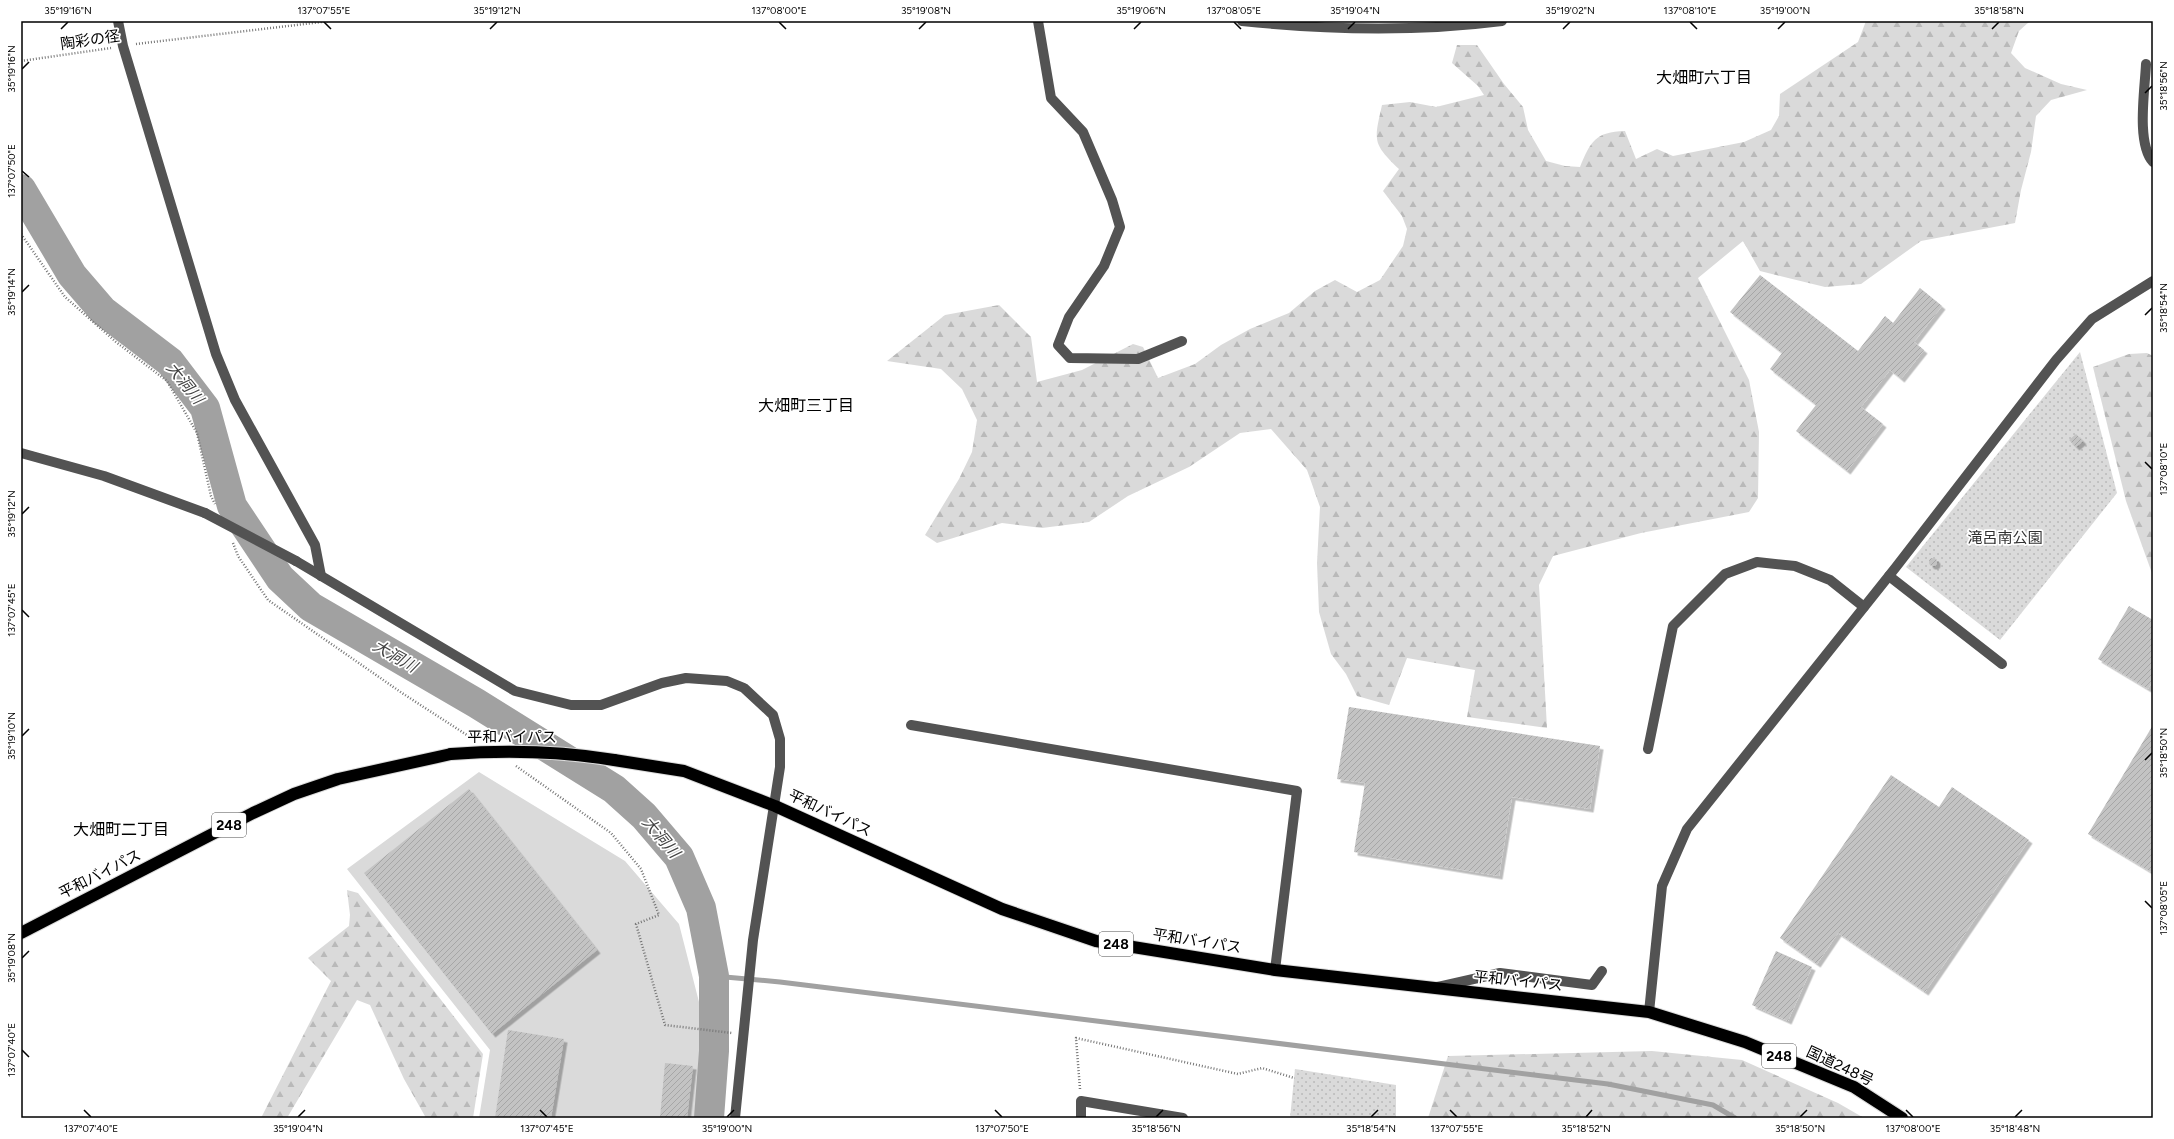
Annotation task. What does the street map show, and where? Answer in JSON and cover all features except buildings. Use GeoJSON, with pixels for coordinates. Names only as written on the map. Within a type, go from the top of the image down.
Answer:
{"type":"FeatureCollection","features":[{"type":"Feature","properties":{"kind":"highway","name":"平和バイパス"},"geometry":{"type":"LineString","coordinates":[[21,933],[253,813],[294,794],[338,779],[452,754],[505,750],[574,754],[684,771],[775,806],[1002,910],[1096,941],[1275,970],[1649,1012]]}},
{"type":"Feature","properties":{"kind":"highway","name":"国道248号"},"geometry":{"type":"LineString","coordinates":[[1649,1012],[1744,1042],[1854,1087],[1902,1118]]}},
{"type":"Feature","properties":{"kind":"street"},"geometry":{"type":"LineString","coordinates":[[118,21],[123,46],[216,354],[235,400],[315,545],[321,576]]}},
{"type":"Feature","properties":{"kind":"street"},"geometry":{"type":"LineString","coordinates":[[1038,21],[1052,98],[1083,132],[1112,200],[1120,226],[1104,266],[1069,317],[1058,345],[1070,358],[1138,359],[1182,341]]}},
{"type":"Feature","properties":{"kind":"street"},"geometry":{"type":"LineString","coordinates":[[1242,21],[1300,27],[1383,28],[1467,25],[1502,21]]}},
{"type":"Feature","properties":{"kind":"street"},"geometry":{"type":"LineString","coordinates":[[2146,64],[2143,127],[2148,156],[2153,162]]}},
{"type":"Feature","properties":{"kind":"street"},"geometry":{"type":"LineString","coordinates":[[1649,1012],[1662,886],[1687,829],[1889,576],[2056,360],[2092,319],[2153,280]]}},
{"type":"Feature","properties":{"kind":"street"},"geometry":{"type":"LineString","coordinates":[[21,453],[104,476],[205,513],[296,561],[515,691],[571,705],[601,705],[662,684],[686,678],[727,682],[744,688],[773,715],[780,739],[780,767],[775,806],[752,940],[735,1118]]}},
{"type":"Feature","properties":{"kind":"street"},"geometry":{"type":"LineString","coordinates":[[1648,749],[1673,626],[1725,574],[1757,562],[1795,566],[1830,580],[1864,607]]}},
{"type":"Feature","properties":{"kind":"street"},"geometry":{"type":"LineString","coordinates":[[1889,576],[2002,664]]}},
{"type":"Feature","properties":{"kind":"street"},"geometry":{"type":"LineString","coordinates":[[911,726],[1297,791],[1275,970]]}},
{"type":"Feature","properties":{"kind":"street"},"geometry":{"type":"LineString","coordinates":[[1432,988],[1500,973],[1592,985],[1602,971]]}},
{"type":"Feature","properties":{"kind":"street"},"geometry":{"type":"LineString","coordinates":[[1081,1118],[1081,1101],[1183,1118]]}},
{"type":"Feature","properties":{"kind":"path","name":"陶彩の径"},"geometry":{"type":"LineString","coordinates":[[21,61],[123,46],[330,21]]}},
{"type":"Feature","properties":{"kind":"path"},"geometry":{"type":"LineString","coordinates":[[21,234],[65,297],[116,342],[168,381],[197,434],[211,496],[217,509]]}},
{"type":"Feature","properties":{"kind":"path"},"geometry":{"type":"LineString","coordinates":[[229,536],[238,556],[268,600],[402,693],[474,739]]}},
{"type":"Feature","properties":{"kind":"path"},"geometry":{"type":"LineString","coordinates":[[513,764],[611,833],[641,868],[660,914],[636,924],[664,1024],[722,1032]]}},
{"type":"Feature","properties":{"kind":"path"},"geometry":{"type":"LineString","coordinates":[[1081,1101],[1076,1038],[1238,1074],[1262,1068],[1294,1078]]}},
{"type":"Feature","properties":{"kind":"green space"},"geometry":{"type":"Polygon","coordinates":[[[1866,21],[2030,21],[2019,31],[2011,53],[2025,68],[2061,84],[2087,90],[2051,100],[2036,116],[2031,152],[2021,190],[2015,223],[1921,241],[1861,284],[1825,287],[1760,271],[1743,241],[1698,278],[1749,380],[1759,432],[1758,498],[1749,512],[1641,533],[1553,556],[1539,585],[1547,728],[1467,717],[1475,670],[1407,658],[1389,705],[1357,696],[1346,674],[1331,654],[1319,612],[1317,563],[1320,507],[1307,470],[1271,429],[1240,433],[1189,467],[1128,496],[1089,522],[1042,528],[1002,523],[937,543],[925,535],[959,479],[972,452],[977,420],[962,389],[941,369],[887,361],[945,315],[999,305],[1031,337],[1037,382],[1082,370],[1133,344],[1143,347],[1158,378],[1195,364],[1221,345],[1250,329],[1289,313],[1315,291],[1335,280],[1357,292],[1380,280],[1403,246],[1407,229],[1402,216],[1383,191],[1399,169],[1384,153],[1377,141],[1377,127],[1382,105],[1410,102],[1436,107],[1484,95],[1478,86],[1452,63],[1457,45],[1477,45],[1504,84],[1523,107],[1528,130],[1546,161],[1565,166],[1580,167],[1591,144],[1600,136],[1607,133],[1625,131],[1636,159],[1657,149],[1673,156],[1744,142],[1771,130],[1779,116],[1780,94],[1858,42],[1866,21]]]}},
{"type":"Feature","properties":{"kind":"green space","name":"滝呂南公園"},"geometry":{"type":"Polygon","coordinates":[[[2080,352],[2117,493],[2000,640],[1906,567],[2080,352]]]}},
{"type":"Feature","properties":{"kind":"green space"},"geometry":{"type":"Polygon","coordinates":[[[2147,353],[2153,356],[2153,576],[2126,501],[2093,367],[2129,354],[2147,353]]]}},
{"type":"Feature","properties":{"kind":"green space"},"geometry":{"type":"Polygon","coordinates":[[[479,772],[625,861],[679,924],[699,1002],[705,1064],[701,1118],[479,1118],[490,1050],[347,869],[479,772]]]}},
{"type":"Feature","properties":{"kind":"green space"},"geometry":{"type":"Polygon","coordinates":[[[347,890],[358,893],[483,1054],[473,1118],[426,1118],[404,1079],[370,1005],[357,1000],[287,1118],[261,1118],[331,981],[308,958],[349,926],[350,915],[347,890]]]}},
{"type":"Feature","properties":{"kind":"green space"},"geometry":{"type":"Polygon","coordinates":[[[1652,1051],[1742,1060],[1838,1103],[1864,1118],[1428,1118],[1448,1056],[1652,1051]]]}},
{"type":"Feature","properties":{"kind":"green space"},"geometry":{"type":"Polygon","coordinates":[[[1295,1069],[1396,1085],[1396,1118],[1290,1118],[1295,1069]]]}},
{"type":"Feature","properties":{"kind":"waterway","name":"大洞川"},"geometry":{"type":"LineString","coordinates":[[21,189],[72,275],[103,311],[170,362],[205,408],[232,506],[280,578],[311,607],[476,703],[614,789],[644,816],[679,857],[701,908],[714,976],[714,1051],[709,1118]]}},
{"type":"Feature","properties":{"kind":"waterway"},"geometry":{"type":"LineString","coordinates":[[714,976],[780,982],[1608,1084],[1713,1105],[1735,1118]]}},
{"type":"Feature","properties":{"kind":"district","name":"大畑町六丁目"},"geometry":{"type":"Point","coordinates":[1704,77]}},
{"type":"Feature","properties":{"kind":"district","name":"大畑町三丁目"},"geometry":{"type":"Point","coordinates":[806,405]}},
{"type":"Feature","properties":{"kind":"district","name":"大畑町二丁目"},"geometry":{"type":"Point","coordinates":[121,829]}}]}
